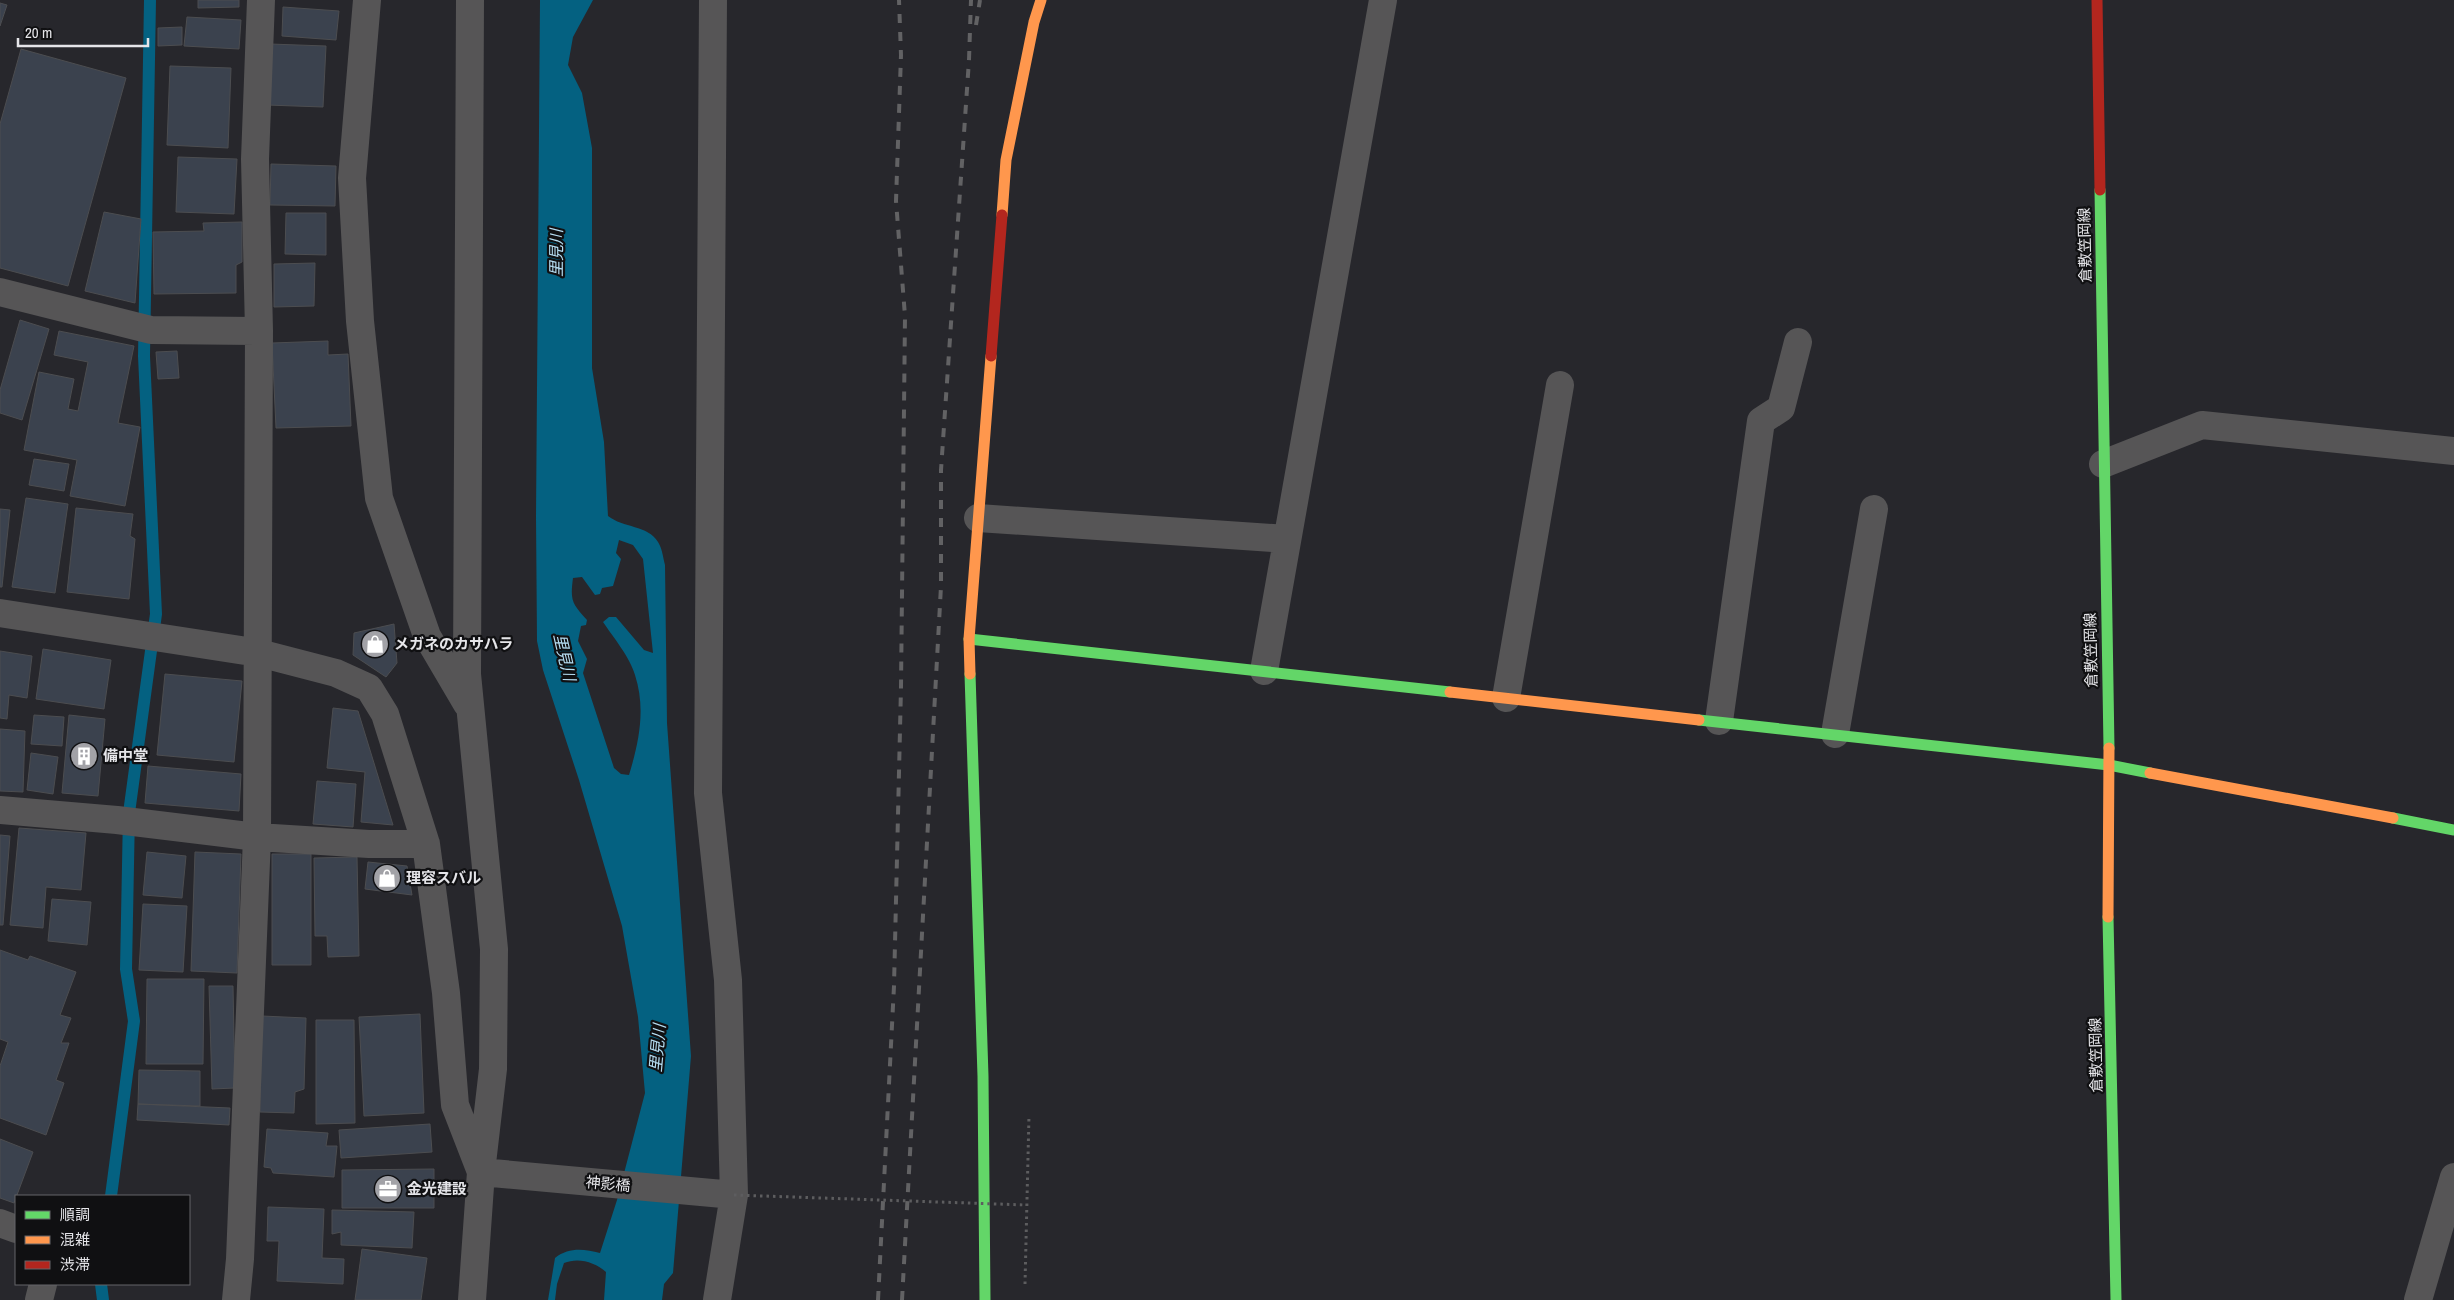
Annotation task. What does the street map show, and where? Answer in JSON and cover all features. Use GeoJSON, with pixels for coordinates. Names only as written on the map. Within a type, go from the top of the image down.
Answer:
{"type":"FeatureCollection","features":[{"type":"Feature","properties":{"kind":"street"},"geometry":{"type":"LineString","coordinates":[[236,1300],[240,1259],[257,837],[259,331],[255,159],[261,0]]}},
{"type":"Feature","properties":{"kind":"street"},"geometry":{"type":"LineString","coordinates":[[367,0],[352,178],[360,321],[379,498],[428,636],[471,712]]}},
{"type":"Feature","properties":{"kind":"street"},"geometry":{"type":"LineString","coordinates":[[470,0],[468,674],[494,949],[493,1069],[481,1172],[472,1300]]}},
{"type":"Feature","properties":{"kind":"street"},"geometry":{"type":"LineString","coordinates":[[713,0],[708,793],[728,980],[734,1195],[717,1300]]}},
{"type":"Feature","properties":{"kind":"street"},"geometry":{"type":"LineString","coordinates":[[985,1300],[983,1076],[969,639],[1006,160],[1034,22],[1041,0]]}},
{"type":"Feature","properties":{"kind":"street"},"geometry":{"type":"LineString","coordinates":[[1264,671],[1383,0]]}},
{"type":"Feature","properties":{"kind":"street","name":"倉敷笠岡線"},"geometry":{"type":"LineString","coordinates":[[2097,0],[2108,765],[2108,918],[2116,1300]]}},
{"type":"Feature","properties":{"kind":"street"},"geometry":{"type":"LineString","coordinates":[[0,292],[143,328],[259,331]]}},
{"type":"Feature","properties":{"kind":"street"},"geometry":{"type":"LineString","coordinates":[[1719,721],[1761,421],[1781,408],[1798,342]]}},
{"type":"Feature","properties":{"kind":"street"},"geometry":{"type":"LineString","coordinates":[[1506,698],[1560,385]]}},
{"type":"Feature","properties":{"kind":"street"},"geometry":{"type":"LineString","coordinates":[[2103,464],[2202,425],[2454,451]]}},
{"type":"Feature","properties":{"kind":"street"},"geometry":{"type":"LineString","coordinates":[[1835,734],[1874,509]]}},
{"type":"Feature","properties":{"kind":"street"},"geometry":{"type":"LineString","coordinates":[[978,518],[1287,538]]}},
{"type":"Feature","properties":{"kind":"street"},"geometry":{"type":"LineString","coordinates":[[0,613],[259,653],[336,673],[368,688],[385,714],[426,844],[446,994],[455,1105],[481,1172]]}},
{"type":"Feature","properties":{"kind":"street"},"geometry":{"type":"LineString","coordinates":[[969,639],[2108,765],[2454,830]]}},
{"type":"Feature","properties":{"kind":"street"},"geometry":{"type":"LineString","coordinates":[[0,810],[128,821],[257,837],[369,844],[426,844]]}},
{"type":"Feature","properties":{"kind":"street","name":"神影橋"},"geometry":{"type":"LineString","coordinates":[[481,1172],[734,1195]]}},
{"type":"Feature","properties":{"kind":"street"},"geometry":{"type":"LineString","coordinates":[[2418,1300],[2454,1176]]}},
{"type":"Feature","properties":{"kind":"street"},"geometry":{"type":"LineString","coordinates":[[0,1223],[15,1229]]}},
{"type":"Feature","properties":{"kind":"street"},"geometry":{"type":"LineString","coordinates":[[455,1300],[477,1232]]}},
{"type":"Feature","properties":{"kind":"street"},"geometry":{"type":"LineString","coordinates":[[40,1300],[43,1285]]}},
{"type":"Feature","properties":{"kind":"path"},"geometry":{"type":"LineString","coordinates":[[1025,1284],[1029,1115]]}},
{"type":"Feature","properties":{"kind":"path"},"geometry":{"type":"LineString","coordinates":[[734,1195],[1026,1205]]}},
{"type":"Feature","properties":{"kind":"water","name":"里見川"},"geometry":{"type":"Polygon","coordinates":[[[540,0],[593,0],[573,37],[568,65],[582,93],[592,148],[592,368],[604,442],[608,516],[621,523],[642,529],[654,536],[660,547],[665,565],[667,723],[691,1056],[673,1273],[664,1284],[662,1300],[604,1300],[606,1272],[592,1263],[575,1260],[564,1263],[557,1284],[555,1300],[548,1300],[555,1258],[560,1254],[577,1250],[600,1253],[617,1200],[645,1093],[638,1017],[622,926],[579,780],[543,670],[537,641],[536,517],[540,0]],[[619,540],[616,553],[621,559],[613,586],[602,588],[600,594],[595,595],[582,577],[573,578],[572,592],[575,605],[587,620],[586,625],[581,626],[578,641],[587,659],[583,673],[614,768],[621,774],[629,775],[640,725],[641,713],[638,688],[633,668],[603,622],[609,617],[616,617],[644,650],[653,653],[643,559],[633,545],[619,540]]]}},
{"type":"Feature","properties":{"kind":"building"},"geometry":{"type":"Polygon","coordinates":[[[198,0],[239,0],[239,7],[198,8],[198,0]]]}},
{"type":"Feature","properties":{"kind":"building"},"geometry":{"type":"Polygon","coordinates":[[[0,3],[7,5],[0,26],[0,3]]]}},
{"type":"Feature","properties":{"kind":"building"},"geometry":{"type":"Polygon","coordinates":[[[283,7],[339,11],[336,40],[282,36],[283,7]]]}},
{"type":"Feature","properties":{"kind":"building"},"geometry":{"type":"Polygon","coordinates":[[[187,17],[241,20],[239,49],[184,46],[187,17]]]}},
{"type":"Feature","properties":{"kind":"building"},"geometry":{"type":"Polygon","coordinates":[[[182,27],[182,45],[158,46],[158,28],[182,27]]]}},
{"type":"Feature","properties":{"kind":"building"},"geometry":{"type":"Polygon","coordinates":[[[270,44],[326,46],[323,107],[267,105],[270,44]]]}},
{"type":"Feature","properties":{"kind":"building"},"geometry":{"type":"Polygon","coordinates":[[[21,49],[126,78],[68,286],[0,268],[0,124],[21,49]]]}},
{"type":"Feature","properties":{"kind":"building"},"geometry":{"type":"Polygon","coordinates":[[[170,66],[231,68],[228,148],[167,145],[170,66]]]}},
{"type":"Feature","properties":{"kind":"building"},"geometry":{"type":"Polygon","coordinates":[[[178,157],[237,159],[234,214],[176,212],[178,157]]]}},
{"type":"Feature","properties":{"kind":"building"},"geometry":{"type":"Polygon","coordinates":[[[271,164],[336,166],[335,206],[270,205],[271,164]]]}},
{"type":"Feature","properties":{"kind":"building"},"geometry":{"type":"Polygon","coordinates":[[[104,212],[141,219],[135,303],[85,291],[104,212]]]}},
{"type":"Feature","properties":{"kind":"building"},"geometry":{"type":"Polygon","coordinates":[[[286,213],[326,213],[326,255],[285,254],[286,213]]]}},
{"type":"Feature","properties":{"kind":"building"},"geometry":{"type":"Polygon","coordinates":[[[242,222],[242,262],[236,265],[236,293],[154,294],[153,232],[204,231],[203,223],[242,222]]]}},
{"type":"Feature","properties":{"kind":"building"},"geometry":{"type":"Polygon","coordinates":[[[315,263],[314,306],[274,307],[274,264],[315,263]]]}},
{"type":"Feature","properties":{"kind":"building"},"geometry":{"type":"Polygon","coordinates":[[[20,320],[49,329],[22,420],[0,413],[0,390],[20,320]]]}},
{"type":"Feature","properties":{"kind":"building"},"geometry":{"type":"Polygon","coordinates":[[[59,331],[134,346],[118,423],[140,427],[125,506],[70,496],[77,460],[24,450],[39,372],[74,379],[68,409],[78,411],[88,362],[54,355],[59,331]]]}},
{"type":"Feature","properties":{"kind":"building"},"geometry":{"type":"Polygon","coordinates":[[[328,341],[328,355],[348,354],[351,426],[276,428],[272,343],[328,341]]]}},
{"type":"Feature","properties":{"kind":"building"},"geometry":{"type":"Polygon","coordinates":[[[177,351],[179,378],[158,379],[156,352],[177,351]]]}},
{"type":"Feature","properties":{"kind":"building"},"geometry":{"type":"Polygon","coordinates":[[[34,459],[69,464],[64,491],[29,485],[34,459]]]}},
{"type":"Feature","properties":{"kind":"building"},"geometry":{"type":"Polygon","coordinates":[[[26,498],[68,504],[55,593],[12,587],[26,498]]]}},
{"type":"Feature","properties":{"kind":"building"},"geometry":{"type":"Polygon","coordinates":[[[76,508],[133,514],[130,536],[135,539],[129,599],[67,592],[76,508]]]}},
{"type":"Feature","properties":{"kind":"building"},"geometry":{"type":"Polygon","coordinates":[[[0,509],[10,510],[2,587],[0,587],[0,509]]]}},
{"type":"Feature","properties":{"kind":"building","name":"メガネのカサハラ"},"geometry":{"type":"Polygon","coordinates":[[[394,624],[397,663],[386,677],[353,655],[354,633],[394,624]]]}},
{"type":"Feature","properties":{"kind":"building"},"geometry":{"type":"Polygon","coordinates":[[[43,649],[111,660],[104,709],[36,699],[43,649]]]}},
{"type":"Feature","properties":{"kind":"building"},"geometry":{"type":"Polygon","coordinates":[[[0,651],[32,656],[27,698],[9,695],[7,719],[0,718],[0,651]]]}},
{"type":"Feature","properties":{"kind":"building"},"geometry":{"type":"Polygon","coordinates":[[[165,674],[242,681],[234,762],[157,755],[165,674]]]}},
{"type":"Feature","properties":{"kind":"building"},"geometry":{"type":"Polygon","coordinates":[[[333,708],[358,711],[393,825],[361,822],[365,772],[327,768],[333,708]]]}},
{"type":"Feature","properties":{"kind":"building"},"geometry":{"type":"Polygon","coordinates":[[[34,715],[64,717],[62,746],[31,744],[34,715]]]}},
{"type":"Feature","properties":{"kind":"building","name":"備中堂"},"geometry":{"type":"Polygon","coordinates":[[[69,715],[105,719],[98,796],[62,793],[69,715]]]}},
{"type":"Feature","properties":{"kind":"building"},"geometry":{"type":"Polygon","coordinates":[[[0,729],[25,731],[23,792],[0,791],[0,729]]]}},
{"type":"Feature","properties":{"kind":"building"},"geometry":{"type":"Polygon","coordinates":[[[31,753],[58,757],[53,794],[27,790],[31,753]]]}},
{"type":"Feature","properties":{"kind":"building"},"geometry":{"type":"Polygon","coordinates":[[[148,766],[241,774],[239,811],[145,803],[148,766]]]}},
{"type":"Feature","properties":{"kind":"building"},"geometry":{"type":"Polygon","coordinates":[[[317,781],[356,784],[353,827],[313,824],[317,781]]]}},
{"type":"Feature","properties":{"kind":"building"},"geometry":{"type":"Polygon","coordinates":[[[19,828],[86,833],[81,890],[46,887],[43,928],[10,925],[19,828]]]}},
{"type":"Feature","properties":{"kind":"building"},"geometry":{"type":"Polygon","coordinates":[[[0,835],[10,836],[3,925],[0,925],[0,835]]]}},
{"type":"Feature","properties":{"kind":"building"},"geometry":{"type":"Polygon","coordinates":[[[147,852],[186,856],[182,898],[143,895],[147,852]]]}},
{"type":"Feature","properties":{"kind":"building"},"geometry":{"type":"Polygon","coordinates":[[[195,852],[241,854],[237,973],[191,971],[195,852]]]}},
{"type":"Feature","properties":{"kind":"building"},"geometry":{"type":"Polygon","coordinates":[[[272,854],[311,854],[311,965],[272,965],[272,854]]]}},
{"type":"Feature","properties":{"kind":"building"},"geometry":{"type":"Polygon","coordinates":[[[357,857],[359,956],[328,957],[327,936],[315,936],[314,858],[357,857]]]}},
{"type":"Feature","properties":{"kind":"building","name":"理容スバル"},"geometry":{"type":"Polygon","coordinates":[[[368,862],[407,866],[412,895],[365,889],[368,862]]]}},
{"type":"Feature","properties":{"kind":"building"},"geometry":{"type":"Polygon","coordinates":[[[52,899],[91,902],[87,945],[48,941],[52,899]]]}},
{"type":"Feature","properties":{"kind":"building"},"geometry":{"type":"Polygon","coordinates":[[[143,904],[187,906],[183,972],[139,970],[143,904]]]}},
{"type":"Feature","properties":{"kind":"building"},"geometry":{"type":"Polygon","coordinates":[[[0,950],[28,960],[30,956],[76,972],[60,1015],[71,1018],[61,1043],[69,1043],[56,1080],[64,1083],[46,1135],[0,1118],[0,1066],[8,1042],[0,1039],[0,950]]]}},
{"type":"Feature","properties":{"kind":"building"},"geometry":{"type":"Polygon","coordinates":[[[147,979],[204,979],[203,1064],[146,1064],[147,979]]]}},
{"type":"Feature","properties":{"kind":"building"},"geometry":{"type":"Polygon","coordinates":[[[209,986],[233,986],[235,1088],[212,1089],[209,986]]]}},
{"type":"Feature","properties":{"kind":"building"},"geometry":{"type":"Polygon","coordinates":[[[420,1014],[424,1113],[364,1116],[359,1017],[420,1014]]]}},
{"type":"Feature","properties":{"kind":"building"},"geometry":{"type":"Polygon","coordinates":[[[262,1016],[306,1018],[304,1089],[295,1092],[294,1113],[260,1112],[262,1016]]]}},
{"type":"Feature","properties":{"kind":"building"},"geometry":{"type":"Polygon","coordinates":[[[316,1020],[354,1020],[355,1123],[316,1124],[316,1020]]]}},
{"type":"Feature","properties":{"kind":"building"},"geometry":{"type":"Polygon","coordinates":[[[139,1070],[200,1071],[200,1106],[138,1104],[139,1070]]]}},
{"type":"Feature","properties":{"kind":"building"},"geometry":{"type":"Polygon","coordinates":[[[138,1104],[230,1108],[229,1125],[137,1120],[138,1104]]]}},
{"type":"Feature","properties":{"kind":"building"},"geometry":{"type":"Polygon","coordinates":[[[430,1124],[432,1152],[341,1158],[339,1130],[430,1124]]]}},
{"type":"Feature","properties":{"kind":"building"},"geometry":{"type":"Polygon","coordinates":[[[267,1129],[328,1133],[326,1146],[337,1146],[334,1177],[273,1173],[271,1168],[264,1167],[267,1129]]]}},
{"type":"Feature","properties":{"kind":"building"},"geometry":{"type":"Polygon","coordinates":[[[0,1139],[33,1152],[17,1195],[15,1195],[14,1203],[0,1198],[0,1139]]]}},
{"type":"Feature","properties":{"kind":"building","name":"金光建設"},"geometry":{"type":"Polygon","coordinates":[[[434,1169],[434,1208],[342,1208],[342,1170],[434,1169]]]}},
{"type":"Feature","properties":{"kind":"building"},"geometry":{"type":"Polygon","coordinates":[[[268,1207],[324,1209],[322,1258],[344,1259],[343,1284],[277,1281],[279,1241],[267,1241],[268,1207]]]}},
{"type":"Feature","properties":{"kind":"building"},"geometry":{"type":"Polygon","coordinates":[[[332,1210],[414,1212],[412,1248],[341,1245],[341,1232],[332,1234],[332,1210]]]}},
{"type":"Feature","properties":{"kind":"building"},"geometry":{"type":"Polygon","coordinates":[[[362,1249],[427,1258],[421,1300],[355,1300],[362,1249]]]}},
{"type":"Feature","properties":{"kind":"waterway"},"geometry":{"type":"LineString","coordinates":[[111,1195],[134,1021],[126,969],[129,813],[156,614],[144,356],[150,0]]}},
{"type":"Feature","properties":{"kind":"waterway"},"geometry":{"type":"LineString","coordinates":[[101,1285],[103,1300]]}},
{"type":"Feature","properties":{"kind":"railway"},"geometry":{"type":"LineString","coordinates":[[878,1300],[894,986],[901,687],[905,316],[896,201],[901,55],[899,0]]}},
{"type":"Feature","properties":{"kind":"railway"},"geometry":{"type":"LineString","coordinates":[[902,1300],[941,586],[941,470],[969,60],[971,0]]}},
{"type":"Feature","properties":{"kind":"railway"},"geometry":{"type":"LineString","coordinates":[[976,25],[980,0]]}},
{"type":"Feature","properties":{"kind":"traffic: fast"},"geometry":{"type":"LineString","coordinates":[[2100,190],[2109,748]]}},
{"type":"Feature","properties":{"kind":"traffic: fast"},"geometry":{"type":"LineString","coordinates":[[969,639],[1450,692]]}},
{"type":"Feature","properties":{"kind":"traffic: fast"},"geometry":{"type":"LineString","coordinates":[[970,674],[983,1076],[985,1300]]}},
{"type":"Feature","properties":{"kind":"traffic: fast"},"geometry":{"type":"LineString","coordinates":[[1699,720],[2109,765],[2150,773]]}},
{"type":"Feature","properties":{"kind":"traffic: fast"},"geometry":{"type":"LineString","coordinates":[[2393,818],[2454,830]]}},
{"type":"Feature","properties":{"kind":"traffic: fast"},"geometry":{"type":"LineString","coordinates":[[2108,917],[2116,1300]]}},
{"type":"Feature","properties":{"kind":"traffic: slow"},"geometry":{"type":"LineString","coordinates":[[1002,215],[1006,160],[1034,22],[1041,0]]}},
{"type":"Feature","properties":{"kind":"traffic: slow"},"geometry":{"type":"LineString","coordinates":[[970,674],[969,639],[991,356]]}},
{"type":"Feature","properties":{"kind":"traffic: slow"},"geometry":{"type":"LineString","coordinates":[[1450,692],[1699,720]]}},
{"type":"Feature","properties":{"kind":"traffic: slow"},"geometry":{"type":"LineString","coordinates":[[2108,917],[2109,748]]}},
{"type":"Feature","properties":{"kind":"traffic: slow"},"geometry":{"type":"LineString","coordinates":[[2150,773],[2393,818]]}},
{"type":"Feature","properties":{"kind":"traffic: jam"},"geometry":{"type":"LineString","coordinates":[[2097,0],[2100,190]]}},
{"type":"Feature","properties":{"kind":"traffic: jam"},"geometry":{"type":"LineString","coordinates":[[991,356],[1002,215]]}},
{"type":"Feature","properties":{"kind":"place","name":"メガネのカサハラ"},"geometry":{"type":"Point","coordinates":[375,644]}},
{"type":"Feature","properties":{"kind":"place","name":"備中堂"},"geometry":{"type":"Point","coordinates":[84,756]}},
{"type":"Feature","properties":{"kind":"place","name":"理容スバル"},"geometry":{"type":"Point","coordinates":[387,878]}},
{"type":"Feature","properties":{"kind":"place","name":"金光建設"},"geometry":{"type":"Point","coordinates":[388,1189]}}]}
